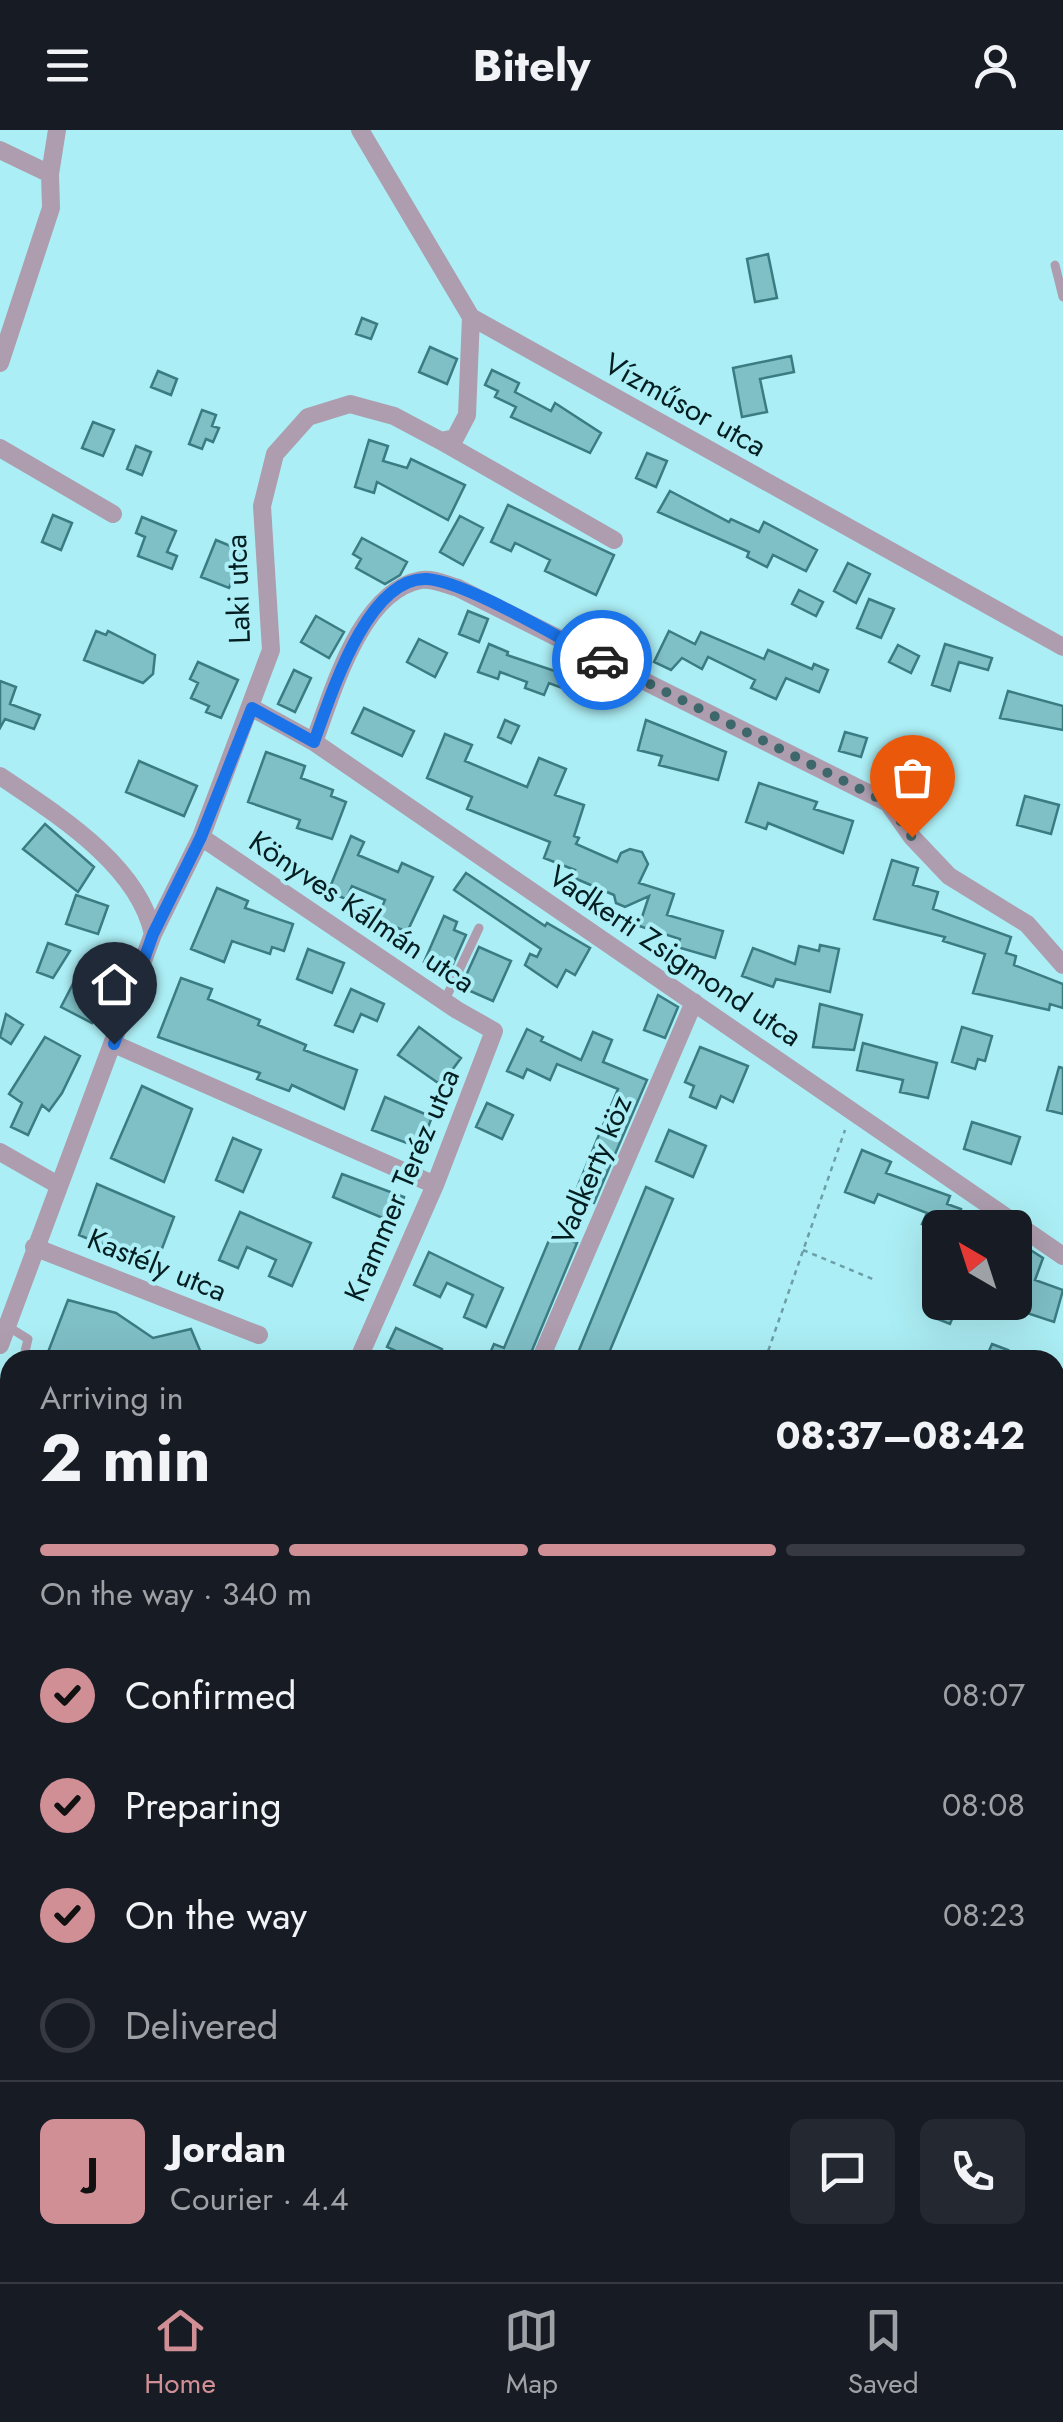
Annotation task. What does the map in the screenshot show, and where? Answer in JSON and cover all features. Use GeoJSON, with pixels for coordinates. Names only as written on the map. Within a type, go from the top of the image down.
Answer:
{"type":"FeatureCollection","features":[{"type":"Feature","properties":{"kind":"street"},"geometry":{"type":"LineString","coordinates":[[0,363],[51,208],[50,174],[57,130]]}},
{"type":"Feature","properties":{"kind":"street","name":"Vízműsor utca"},"geometry":{"type":"LineString","coordinates":[[360,130],[472,317],[1063,647]]}},
{"type":"Feature","properties":{"kind":"street"},"geometry":{"type":"LineString","coordinates":[[0,150],[50,174]]}},
{"type":"Feature","properties":{"kind":"street"},"geometry":{"type":"LineString","coordinates":[[441,441],[462,431],[472,317]]}},
{"type":"Feature","properties":{"kind":"street","name":"Laki utca"},"geometry":{"type":"LineString","coordinates":[[0,1345],[153,934],[201,837],[271,650],[262,506],[275,454],[308,417],[350,404],[394,416],[614,540]]}},
{"type":"Feature","properties":{"kind":"street"},"geometry":{"type":"LineString","coordinates":[[0,448],[112,514]]}},
{"type":"Feature","properties":{"kind":"street"},"geometry":{"type":"LineString","coordinates":[[314,742],[348,653],[380,605],[400,586],[426,579],[458,588],[888,803],[912,837],[949,876],[1028,924],[1063,965]]}},
{"type":"Feature","properties":{"kind":"street","name":"Vadkerti Zsigmond utca"},"geometry":{"type":"LineString","coordinates":[[252,708],[314,742],[1063,1256]]}},
{"type":"Feature","properties":{"kind":"street"},"geometry":{"type":"LineString","coordinates":[[0,776],[118,869],[145,904],[153,934]]}},
{"type":"Feature","properties":{"kind":"street","name":"Könyves Kálmán utca"},"geometry":{"type":"LineString","coordinates":[[201,837],[444,1002],[494,1031]]}},
{"type":"Feature","properties":{"kind":"street","name":"Vadkerty köz"},"geometry":{"type":"LineString","coordinates":[[544,1350],[694,1002]]}},
{"type":"Feature","properties":{"kind":"street","name":"Krammer Teréz utca"},"geometry":{"type":"LineString","coordinates":[[362,1350],[435,1185],[494,1031]]}},
{"type":"Feature","properties":{"kind":"street"},"geometry":{"type":"LineString","coordinates":[[114,1044],[435,1185]]}},
{"type":"Feature","properties":{"kind":"street"},"geometry":{"type":"LineString","coordinates":[[0,1152],[58,1185]]}},
{"type":"Feature","properties":{"kind":"street","name":"Kastély utca"},"geometry":{"type":"LineString","coordinates":[[34,1247],[259,1336]]}},
{"type":"Feature","properties":{"kind":"lane"},"geometry":{"type":"LineString","coordinates":[[1055,265],[1063,297]]}},
{"type":"Feature","properties":{"kind":"lane"},"geometry":{"type":"LineString","coordinates":[[444,1002],[479,928]]}},
{"type":"Feature","properties":{"kind":"lane"},"geometry":{"type":"LineString","coordinates":[[6,1326],[28,1340],[26,1350]]}},
{"type":"Feature","properties":{"kind":"path"},"geometry":{"type":"LineString","coordinates":[[768,1350],[852,1111]]}},
{"type":"Feature","properties":{"kind":"path"},"geometry":{"type":"LineString","coordinates":[[802,1249],[874,1280]]}},
{"type":"Feature","properties":{"kind":"building"},"geometry":{"type":"Polygon","coordinates":[[[768,254],[777,298],[755,302],[747,259],[768,254]]]}},
{"type":"Feature","properties":{"kind":"building"},"geometry":{"type":"Polygon","coordinates":[[[362,318],[377,324],[371,339],[356,334],[362,318]]]}},
{"type":"Feature","properties":{"kind":"building"},"geometry":{"type":"Polygon","coordinates":[[[430,347],[457,359],[447,384],[419,372],[430,347]]]}},
{"type":"Feature","properties":{"kind":"building"},"geometry":{"type":"Polygon","coordinates":[[[791,356],[794,372],[760,379],[767,412],[742,417],[733,368],[791,356]]]}},
{"type":"Feature","properties":{"kind":"building"},"geometry":{"type":"Polygon","coordinates":[[[492,370],[519,383],[515,392],[551,411],[555,403],[601,433],[590,453],[511,417],[516,407],[495,397],[498,391],[485,385],[492,370]]]}},
{"type":"Feature","properties":{"kind":"building"},"geometry":{"type":"Polygon","coordinates":[[[158,371],[177,379],[171,395],[151,387],[158,371]]]}},
{"type":"Feature","properties":{"kind":"building"},"geometry":{"type":"Polygon","coordinates":[[[202,410],[216,415],[212,426],[219,428],[213,442],[206,439],[202,449],[189,444],[202,410]]]}},
{"type":"Feature","properties":{"kind":"building"},"geometry":{"type":"Polygon","coordinates":[[[93,422],[114,430],[103,456],[82,448],[93,422]]]}},
{"type":"Feature","properties":{"kind":"building"},"geometry":{"type":"Polygon","coordinates":[[[369,440],[388,446],[383,461],[407,468],[411,459],[465,485],[448,520],[377,482],[374,493],[355,487],[369,440]]]}},
{"type":"Feature","properties":{"kind":"building"},"geometry":{"type":"Polygon","coordinates":[[[136,446],[151,452],[142,475],[127,469],[136,446]]]}},
{"type":"Feature","properties":{"kind":"building"},"geometry":{"type":"Polygon","coordinates":[[[647,453],[667,461],[656,487],[636,478],[647,453]]]}},
{"type":"Feature","properties":{"kind":"building"},"geometry":{"type":"Polygon","coordinates":[[[670,491],[729,522],[731,519],[759,532],[764,522],[817,550],[806,571],[773,555],[767,567],[747,557],[749,552],[658,512],[670,491]]]}},
{"type":"Feature","properties":{"kind":"building"},"geometry":{"type":"Polygon","coordinates":[[[508,505],[614,555],[596,595],[545,571],[550,560],[515,543],[511,551],[491,542],[508,505]]]}},
{"type":"Feature","properties":{"kind":"building"},"geometry":{"type":"Polygon","coordinates":[[[53,515],[72,523],[61,550],[42,542],[53,515]]]}},
{"type":"Feature","properties":{"kind":"building"},"geometry":{"type":"Polygon","coordinates":[[[460,516],[483,528],[463,565],[440,552],[460,516]]]}},
{"type":"Feature","properties":{"kind":"building"},"geometry":{"type":"Polygon","coordinates":[[[142,517],[176,531],[167,552],[177,556],[172,569],[138,556],[145,537],[136,533],[142,517]]]}},
{"type":"Feature","properties":{"kind":"building"},"geometry":{"type":"Polygon","coordinates":[[[362,538],[407,562],[400,575],[385,584],[356,568],[361,559],[353,554],[362,538]]]}},
{"type":"Feature","properties":{"kind":"building"},"geometry":{"type":"Polygon","coordinates":[[[216,540],[245,552],[229,588],[201,577],[216,540]]]}},
{"type":"Feature","properties":{"kind":"building"},"geometry":{"type":"Polygon","coordinates":[[[848,563],[870,574],[856,603],[834,591],[848,563]]]}},
{"type":"Feature","properties":{"kind":"building"},"geometry":{"type":"Polygon","coordinates":[[[799,590],[823,602],[816,616],[792,604],[799,590]]]}},
{"type":"Feature","properties":{"kind":"building"},"geometry":{"type":"Polygon","coordinates":[[[869,599],[894,609],[881,638],[857,628],[869,599]]]}},
{"type":"Feature","properties":{"kind":"building"},"geometry":{"type":"Polygon","coordinates":[[[468,611],[488,619],[479,642],[459,634],[468,611]]]}},
{"type":"Feature","properties":{"kind":"building"},"geometry":{"type":"Polygon","coordinates":[[[316,616],[344,632],[329,658],[301,642],[316,616]]]}},
{"type":"Feature","properties":{"kind":"building"},"geometry":{"type":"Polygon","coordinates":[[[96,631],[106,635],[108,631],[155,655],[153,674],[143,683],[84,660],[96,631]]]}},
{"type":"Feature","properties":{"kind":"building"},"geometry":{"type":"Polygon","coordinates":[[[669,631],[695,644],[701,632],[764,659],[768,650],[812,669],[814,664],[828,670],[819,692],[786,678],[776,699],[751,688],[755,680],[708,657],[702,669],[682,658],[671,670],[654,662],[669,631]]]}},
{"type":"Feature","properties":{"kind":"building"},"geometry":{"type":"Polygon","coordinates":[[[419,639],[447,653],[435,677],[407,662],[419,639]]]}},
{"type":"Feature","properties":{"kind":"building"},"geometry":{"type":"Polygon","coordinates":[[[489,644],[508,652],[507,655],[567,675],[562,688],[549,683],[544,695],[525,688],[527,682],[500,672],[498,679],[478,672],[489,644]]]}},
{"type":"Feature","properties":{"kind":"building"},"geometry":{"type":"Polygon","coordinates":[[[945,644],[992,658],[988,670],[959,662],[950,691],[932,685],[945,644]]]}},
{"type":"Feature","properties":{"kind":"building"},"geometry":{"type":"Polygon","coordinates":[[[898,645],[919,656],[911,673],[889,662],[898,645]]]}},
{"type":"Feature","properties":{"kind":"building"},"geometry":{"type":"Polygon","coordinates":[[[198,662],[238,680],[221,718],[206,712],[209,706],[191,698],[198,683],[190,679],[198,662]]]}},
{"type":"Feature","properties":{"kind":"building"},"geometry":{"type":"Polygon","coordinates":[[[294,670],[311,678],[295,712],[278,704],[294,670]]]}},
{"type":"Feature","properties":{"kind":"building"},"geometry":{"type":"Polygon","coordinates":[[[0,681],[16,687],[10,704],[40,715],[34,729],[5,719],[0,728],[0,681]]]}},
{"type":"Feature","properties":{"kind":"building"},"geometry":{"type":"Polygon","coordinates":[[[1008,691],[1063,706],[1063,730],[1000,718],[1008,691]]]}},
{"type":"Feature","properties":{"kind":"building"},"geometry":{"type":"Polygon","coordinates":[[[364,708],[414,731],[402,756],[352,733],[364,708]]]}},
{"type":"Feature","properties":{"kind":"building"},"geometry":{"type":"Polygon","coordinates":[[[505,720],[519,726],[511,743],[498,737],[505,720]]]}},
{"type":"Feature","properties":{"kind":"building"},"geometry":{"type":"Polygon","coordinates":[[[646,720],[726,752],[718,780],[659,765],[662,756],[638,750],[646,720]]]}},
{"type":"Feature","properties":{"kind":"building"},"geometry":{"type":"Polygon","coordinates":[[[845,732],[867,738],[861,757],[839,751],[845,732]]]}},
{"type":"Feature","properties":{"kind":"building"},"geometry":{"type":"Polygon","coordinates":[[[445,734],[472,745],[465,761],[527,787],[539,758],[566,769],[555,795],[584,805],[574,836],[579,838],[576,844],[617,862],[621,853],[630,849],[642,852],[648,864],[639,883],[674,894],[667,915],[723,931],[715,958],[677,947],[680,939],[639,926],[649,896],[625,907],[616,903],[614,895],[572,877],[575,870],[544,858],[550,842],[467,809],[472,797],[427,778],[445,734]]]}},
{"type":"Feature","properties":{"kind":"building"},"geometry":{"type":"Polygon","coordinates":[[[266,752],[305,766],[301,778],[333,790],[331,796],[346,802],[332,839],[297,828],[300,820],[248,802],[266,752]]]}},
{"type":"Feature","properties":{"kind":"building"},"geometry":{"type":"Polygon","coordinates":[[[139,761],[197,786],[184,816],[126,792],[139,761]]]}},
{"type":"Feature","properties":{"kind":"building"},"geometry":{"type":"Polygon","coordinates":[[[759,783],[817,802],[814,809],[853,821],[843,853],[768,823],[766,829],[746,822],[759,783]]]}},
{"type":"Feature","properties":{"kind":"building"},"geometry":{"type":"Polygon","coordinates":[[[1025,796],[1059,805],[1051,834],[1017,825],[1025,796]]]}},
{"type":"Feature","properties":{"kind":"building"},"geometry":{"type":"Polygon","coordinates":[[[45,824],[94,867],[78,892],[23,849],[45,824]]]}},
{"type":"Feature","properties":{"kind":"building"},"geometry":{"type":"Polygon","coordinates":[[[351,836],[364,842],[358,855],[398,872],[402,863],[433,877],[407,932],[377,919],[385,900],[352,886],[346,899],[328,892],[351,836]]]}},
{"type":"Feature","properties":{"kind":"building"},"geometry":{"type":"Polygon","coordinates":[[[892,860],[918,868],[913,885],[938,892],[933,909],[1011,937],[1006,953],[1016,956],[1014,965],[1063,984],[1063,1008],[1050,1004],[1049,1010],[973,993],[985,954],[943,941],[945,937],[874,919],[892,860]]]}},
{"type":"Feature","properties":{"kind":"building"},"geometry":{"type":"Polygon","coordinates":[[[466,873],[545,926],[547,923],[590,948],[575,975],[566,970],[557,987],[525,965],[530,954],[537,957],[541,949],[454,890],[466,873]]]}},
{"type":"Feature","properties":{"kind":"building"},"geometry":{"type":"Polygon","coordinates":[[[217,888],[248,901],[245,908],[293,924],[284,951],[272,947],[270,954],[232,941],[224,962],[191,949],[217,888]]]}},
{"type":"Feature","properties":{"kind":"building"},"geometry":{"type":"Polygon","coordinates":[[[76,895],[108,906],[98,934],[66,924],[76,895]]]}},
{"type":"Feature","properties":{"kind":"building"},"geometry":{"type":"Polygon","coordinates":[[[444,916],[457,922],[454,930],[466,935],[449,973],[424,962],[444,916]]]}},
{"type":"Feature","properties":{"kind":"building"},"geometry":{"type":"Polygon","coordinates":[[[48,943],[70,951],[53,978],[37,972],[48,943]]]}},
{"type":"Feature","properties":{"kind":"building"},"geometry":{"type":"Polygon","coordinates":[[[820,945],[839,949],[830,992],[776,979],[773,987],[742,976],[753,948],[795,964],[799,946],[819,951],[820,945]]]}},
{"type":"Feature","properties":{"kind":"building"},"geometry":{"type":"Polygon","coordinates":[[[479,947],[511,961],[493,1001],[468,990],[471,983],[464,980],[479,947]]]}},
{"type":"Feature","properties":{"kind":"building"},"geometry":{"type":"Polygon","coordinates":[[[308,949],[344,963],[332,993],[297,979],[308,949]]]}},
{"type":"Feature","properties":{"kind":"building"},"geometry":{"type":"Polygon","coordinates":[[[78,974],[95,980],[86,1005],[98,1011],[92,1023],[61,1007],[78,974]]]}},
{"type":"Feature","properties":{"kind":"building"},"geometry":{"type":"Polygon","coordinates":[[[181,978],[212,989],[208,999],[260,1020],[258,1025],[306,1045],[304,1050],[357,1070],[344,1109],[292,1085],[289,1091],[257,1079],[260,1073],[158,1037],[181,978]]]}},
{"type":"Feature","properties":{"kind":"building"},"geometry":{"type":"Polygon","coordinates":[[[351,989],[384,1004],[377,1021],[361,1014],[353,1032],[335,1025],[351,989]]]}},
{"type":"Feature","properties":{"kind":"building"},"geometry":{"type":"Polygon","coordinates":[[[658,995],[678,1007],[665,1038],[644,1030],[658,995]]]}},
{"type":"Feature","properties":{"kind":"building"},"geometry":{"type":"Polygon","coordinates":[[[820,1004],[862,1015],[854,1050],[813,1047],[820,1004]]]}},
{"type":"Feature","properties":{"kind":"building"},"geometry":{"type":"Polygon","coordinates":[[[6,1014],[23,1025],[11,1044],[0,1037],[6,1014]]]}},
{"type":"Feature","properties":{"kind":"building"},"geometry":{"type":"Polygon","coordinates":[[[419,1027],[461,1058],[441,1085],[398,1055],[419,1027]]]}},
{"type":"Feature","properties":{"kind":"building"},"geometry":{"type":"Polygon","coordinates":[[[962,1027],[992,1036],[985,1061],[978,1059],[975,1069],[952,1062],[962,1027]]]}},
{"type":"Feature","properties":{"kind":"building"},"geometry":{"type":"Polygon","coordinates":[[[527,1029],[543,1037],[541,1041],[581,1060],[593,1032],[612,1040],[603,1062],[647,1080],[594,1203],[574,1195],[618,1089],[557,1064],[550,1080],[527,1069],[523,1078],[507,1071],[527,1029]]]}},
{"type":"Feature","properties":{"kind":"building"},"geometry":{"type":"Polygon","coordinates":[[[45,1037],[80,1056],[62,1093],[49,1111],[42,1105],[28,1135],[11,1127],[22,1103],[9,1094],[45,1037]]]}},
{"type":"Feature","properties":{"kind":"building"},"geometry":{"type":"Polygon","coordinates":[[[863,1043],[937,1063],[928,1098],[900,1092],[903,1080],[857,1070],[863,1043]]]}},
{"type":"Feature","properties":{"kind":"building"},"geometry":{"type":"Polygon","coordinates":[[[700,1047],[748,1066],[733,1102],[721,1096],[716,1108],[690,1097],[694,1086],[685,1082],[700,1047]]]}},
{"type":"Feature","properties":{"kind":"building"},"geometry":{"type":"Polygon","coordinates":[[[1059,1067],[1063,1068],[1063,1114],[1047,1110],[1059,1067]]]}},
{"type":"Feature","properties":{"kind":"building"},"geometry":{"type":"Polygon","coordinates":[[[142,1086],[192,1109],[164,1182],[111,1158],[142,1086]]]}},
{"type":"Feature","properties":{"kind":"building"},"geometry":{"type":"Polygon","coordinates":[[[385,1097],[432,1117],[420,1148],[372,1130],[385,1097]]]}},
{"type":"Feature","properties":{"kind":"building"},"geometry":{"type":"Polygon","coordinates":[[[487,1103],[513,1115],[502,1139],[476,1127],[487,1103]]]}},
{"type":"Feature","properties":{"kind":"building"},"geometry":{"type":"Polygon","coordinates":[[[972,1122],[1020,1137],[1011,1164],[964,1149],[972,1122]]]}},
{"type":"Feature","properties":{"kind":"building"},"geometry":{"type":"Polygon","coordinates":[[[669,1130],[706,1146],[693,1177],[656,1161],[669,1130]]]}},
{"type":"Feature","properties":{"kind":"building"},"geometry":{"type":"Polygon","coordinates":[[[233,1138],[261,1150],[243,1192],[216,1180],[233,1138]]]}},
{"type":"Feature","properties":{"kind":"building"},"geometry":{"type":"Polygon","coordinates":[[[862,1150],[891,1162],[886,1173],[950,1196],[947,1204],[961,1209],[922,1211],[878,1194],[874,1203],[845,1192],[862,1150]]]}},
{"type":"Feature","properties":{"kind":"building"},"geometry":{"type":"Polygon","coordinates":[[[342,1174],[404,1197],[397,1224],[333,1197],[342,1174]]]}},
{"type":"Feature","properties":{"kind":"building"},"geometry":{"type":"Polygon","coordinates":[[[97,1184],[174,1217],[155,1267],[79,1235],[97,1184]]]}},
{"type":"Feature","properties":{"kind":"building"},"geometry":{"type":"Polygon","coordinates":[[[646,1187],[673,1199],[610,1350],[579,1350],[646,1187]]]}},
{"type":"Feature","properties":{"kind":"building"},"geometry":{"type":"Polygon","coordinates":[[[240,1212],[311,1243],[292,1286],[269,1276],[276,1260],[247,1247],[238,1268],[219,1260],[240,1212]]]}},
{"type":"Feature","properties":{"kind":"building"},"geometry":{"type":"Polygon","coordinates":[[[552,1233],[577,1243],[532,1350],[491,1350],[494,1344],[504,1348],[552,1233]]]}},
{"type":"Feature","properties":{"kind":"building"},"geometry":{"type":"Polygon","coordinates":[[[1032,1251],[1043,1258],[1035,1280],[1063,1290],[1054,1322],[1032,1315],[1032,1251]]]}},
{"type":"Feature","properties":{"kind":"building"},"geometry":{"type":"Polygon","coordinates":[[[429,1252],[503,1288],[486,1327],[464,1317],[473,1295],[447,1283],[440,1297],[414,1285],[429,1252]]]}},
{"type":"Feature","properties":{"kind":"building"},"geometry":{"type":"Polygon","coordinates":[[[68,1300],[116,1313],[153,1338],[191,1329],[200,1350],[49,1350],[68,1300]]]}},
{"type":"Feature","properties":{"kind":"building"},"geometry":{"type":"Polygon","coordinates":[[[396,1328],[442,1349],[393,1350],[387,1347],[396,1328]]]}},
{"type":"Feature","properties":{"kind":"way so far"},"geometry":{"type":"LineString","coordinates":[[602,660],[888,803],[912,837]]}},
{"type":"Feature","properties":{"kind":"route"},"geometry":{"type":"LineString","coordinates":[[114,1044],[153,934],[201,837],[252,708],[314,742],[348,653],[380,605],[400,586],[426,579],[458,588],[602,660]]}}]}
